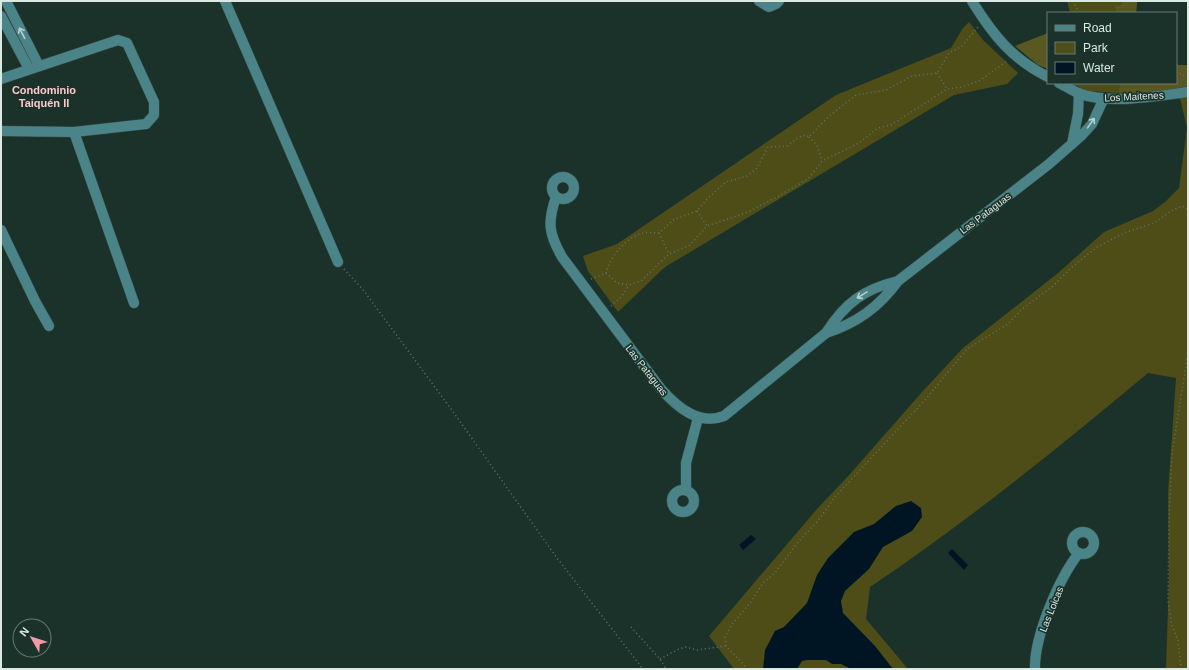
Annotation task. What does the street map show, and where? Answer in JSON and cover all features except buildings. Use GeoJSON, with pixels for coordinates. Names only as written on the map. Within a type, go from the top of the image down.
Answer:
{"type":"FeatureCollection","features":[{"type":"Feature","properties":{"kind":"street"},"geometry":{"type":"LineString","coordinates":[[6,1],[34,67]]}},
{"type":"Feature","properties":{"kind":"street"},"geometry":{"type":"LineString","coordinates":[[225,1],[338,262]]}},
{"type":"Feature","properties":{"kind":"street"},"geometry":{"type":"LineString","coordinates":[[759,1],[769,7],[779,1]]}},
{"type":"Feature","properties":{"kind":"street"},"geometry":{"type":"LineString","coordinates":[[972,1],[985,22],[1013,56],[1047,76]]}},
{"type":"Feature","properties":{"kind":"street"},"geometry":{"type":"LineString","coordinates":[[1,16],[34,67]]}},
{"type":"Feature","properties":{"kind":"street"},"geometry":{"type":"LineString","coordinates":[[1,79],[118,40],[127,43],[154,102],[154,115],[146,124],[74,132],[1,131]]}},
{"type":"Feature","properties":{"kind":"street","name":"Los Maitenes"},"geometry":{"type":"LineString","coordinates":[[1061,84],[1079,93],[1104,98],[1146,97],[1188,92]]}},
{"type":"Feature","properties":{"kind":"street"},"geometry":{"type":"LineString","coordinates":[[1072,144],[1077,124],[1079,93]]}},
{"type":"Feature","properties":{"kind":"street","name":"Las Pataguas"},"geometry":{"type":"LineString","coordinates":[[826,333],[844,327],[865,316],[888,296],[898,281],[1049,164],[1092,124],[1104,98]]}},
{"type":"Feature","properties":{"kind":"street"},"geometry":{"type":"LineString","coordinates":[[74,132],[134,303]]}},
{"type":"Feature","properties":{"kind":"street","name":"Las Pataguas"},"geometry":{"type":"LineString","coordinates":[[556,197],[551,212],[550,233],[562,257],[664,392],[677,404],[698,418],[713,419],[724,416],[826,333],[836,317],[849,304],[864,293],[880,285],[898,281]]}},
{"type":"Feature","properties":{"kind":"street"},"geometry":{"type":"LineString","coordinates":[[1,230],[48,326]]}},
{"type":"Feature","properties":{"kind":"street"},"geometry":{"type":"LineString","coordinates":[[686,490],[686,463],[698,418]]}},
{"type":"Feature","properties":{"kind":"street","name":"Las Loicas"},"geometry":{"type":"LineString","coordinates":[[1035,669],[1036,652],[1043,627],[1063,581],[1080,553]]}},
{"type":"Feature","properties":{"kind":"path"},"geometry":{"type":"LineString","coordinates":[[1073,1],[1078,12]]}},
{"type":"Feature","properties":{"kind":"path"},"geometry":{"type":"LineString","coordinates":[[937,73],[949,53],[962,46],[971,34],[985,22]]}},
{"type":"Feature","properties":{"kind":"path"},"geometry":{"type":"LineString","coordinates":[[606,273],[617,283],[629,285],[642,280],[669,254],[690,245],[707,226],[748,212],[777,197],[808,179],[822,161],[859,143],[878,128],[891,125],[947,89],[962,87],[979,81],[996,70],[1013,56]]}},
{"type":"Feature","properties":{"kind":"path"},"geometry":{"type":"LineString","coordinates":[[1177,72],[1188,77]]}},
{"type":"Feature","properties":{"kind":"path"},"geometry":{"type":"LineString","coordinates":[[937,73],[947,89]]}},
{"type":"Feature","properties":{"kind":"path"},"geometry":{"type":"LineString","coordinates":[[809,138],[828,117],[856,95],[886,90],[912,76],[937,73]]}},
{"type":"Feature","properties":{"kind":"path"},"geometry":{"type":"LineString","coordinates":[[606,273],[609,262],[633,237],[644,233],[659,233],[673,220],[697,211],[708,198],[726,182],[747,176],[757,168],[768,147],[787,146],[799,137],[806,135],[817,145],[822,161]]}},
{"type":"Feature","properties":{"kind":"path"},"geometry":{"type":"LineString","coordinates":[[748,669],[726,646],[725,637],[732,624],[751,602],[763,583],[786,560],[798,542],[817,522],[835,497],[925,400],[967,349],[1008,324],[1021,310],[1053,286],[1072,267],[1097,247],[1124,233],[1154,223],[1171,211],[1182,206],[1188,209]]}},
{"type":"Feature","properties":{"kind":"path"},"geometry":{"type":"LineString","coordinates":[[697,211],[707,226]]}},
{"type":"Feature","properties":{"kind":"path"},"geometry":{"type":"LineString","coordinates":[[659,233],[669,254]]}},
{"type":"Feature","properties":{"kind":"path"},"geometry":{"type":"LineString","coordinates":[[338,262],[364,291],[451,409],[556,558],[643,669]]}},
{"type":"Feature","properties":{"kind":"path"},"geometry":{"type":"LineString","coordinates":[[583,285],[594,276],[606,273]]}},
{"type":"Feature","properties":{"kind":"path"},"geometry":{"type":"LineString","coordinates":[[604,312],[622,296],[629,285]]}},
{"type":"Feature","properties":{"kind":"path"},"geometry":{"type":"LineString","coordinates":[[1181,669],[1178,641],[1172,625],[1168,601],[1169,519],[1172,453],[1188,353]]}},
{"type":"Feature","properties":{"kind":"path"},"geometry":{"type":"LineString","coordinates":[[631,627],[660,659],[666,669]]}},
{"type":"Feature","properties":{"kind":"path"},"geometry":{"type":"LineString","coordinates":[[660,659],[679,648],[686,647],[696,650],[726,646]]}},
{"type":"Feature","properties":{"kind":"green space"},"geometry":{"type":"Polygon","coordinates":[[[1067,1],[1137,1],[1136,12],[1070,12],[1067,1]]]}},
{"type":"Feature","properties":{"kind":"green space"},"geometry":{"type":"Polygon","coordinates":[[[969,22],[983,40],[1018,73],[1007,84],[954,95],[665,267],[618,312],[588,271],[583,256],[617,244],[836,95],[951,48],[963,28],[969,22]]]}},
{"type":"Feature","properties":{"kind":"green space"},"geometry":{"type":"Polygon","coordinates":[[[1188,65],[1188,669],[1166,669],[1169,579],[1168,493],[1176,378],[1148,373],[1012,484],[942,537],[870,587],[866,619],[908,669],[734,669],[709,636],[817,509],[851,473],[922,392],[963,348],[1058,273],[1104,232],[1153,211],[1165,202],[1179,188],[1187,128],[1178,90],[1119,93],[1088,91],[1072,84],[1177,84],[1177,82],[1188,65]]]}},
{"type":"Feature","properties":{"kind":"shaded area"},"geometry":{"type":"Polygon","coordinates":[[[1123,1],[1137,1],[1136,12],[1117,12],[1115,6],[1120,6],[1123,1]]]}},
{"type":"Feature","properties":{"kind":"shaded area"},"geometry":{"type":"Polygon","coordinates":[[[1047,33],[1047,69],[1038,65],[1015,46],[1047,33]]]}},
{"type":"Feature","properties":{"kind":"shaded area"},"geometry":{"type":"Polygon","coordinates":[[[1177,65],[1186,65],[1188,67],[1188,88],[1155,93],[1119,95],[1120,84],[1177,84],[1177,65]]]}},
{"type":"Feature","properties":{"kind":"water"},"geometry":{"type":"Polygon","coordinates":[[[911,501],[921,508],[922,517],[912,531],[883,547],[869,569],[845,591],[841,601],[843,613],[875,646],[893,669],[851,669],[841,664],[832,664],[826,660],[807,660],[802,661],[797,669],[763,669],[765,650],[775,631],[784,627],[807,603],[817,575],[828,558],[854,532],[874,524],[896,506],[911,501]]]}},
{"type":"Feature","properties":{"kind":"water"},"geometry":{"type":"Polygon","coordinates":[[[751,535],[756,539],[743,550],[739,545],[751,535]]]}},
{"type":"Feature","properties":{"kind":"water"},"geometry":{"type":"Polygon","coordinates":[[[952,549],[968,565],[964,570],[948,553],[952,549]]]}},
{"type":"Feature","properties":{"kind":"district","name":"Condominio Taiquén II"},"geometry":{"type":"Point","coordinates":[44,96]}}]}
